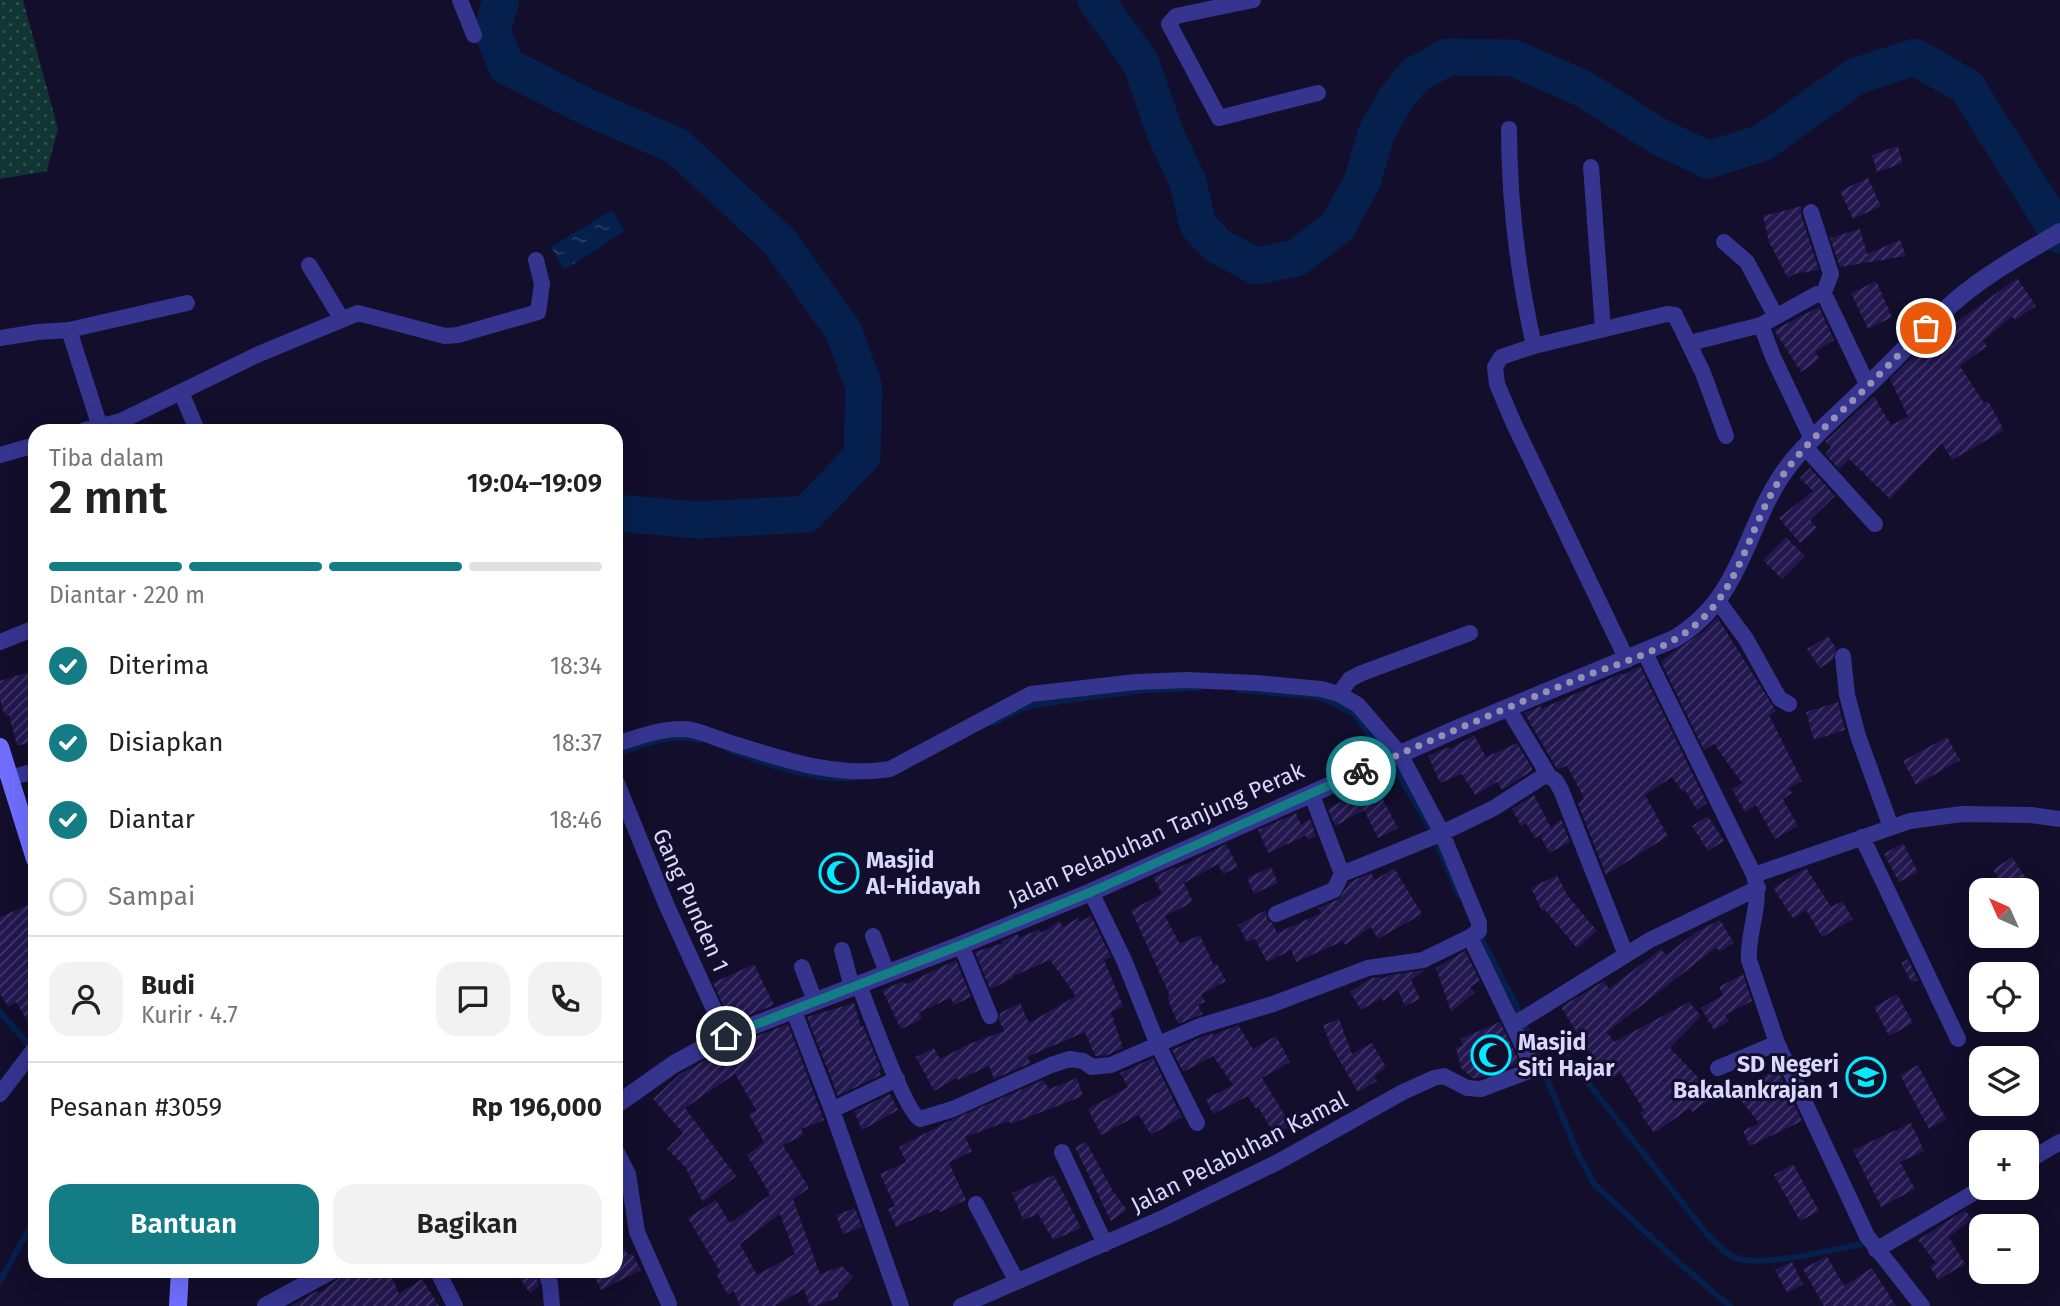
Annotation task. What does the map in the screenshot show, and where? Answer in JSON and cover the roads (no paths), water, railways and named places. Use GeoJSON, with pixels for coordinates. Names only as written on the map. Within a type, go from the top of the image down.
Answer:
{"type":"FeatureCollection","features":[{"type":"Feature","properties":{"kind":"main road"},"geometry":{"type":"LineString","coordinates":[[0,747],[28,837]]}},
{"type":"Feature","properties":{"kind":"main road"},"geometry":{"type":"LineString","coordinates":[[178,1306],[180,1278]]}},
{"type":"Feature","properties":{"kind":"street"},"geometry":{"type":"LineString","coordinates":[[460,0],[474,35]]}},
{"type":"Feature","properties":{"kind":"street"},"geometry":{"type":"LineString","coordinates":[[1252,0],[1209,4],[1176,16],[1169,24],[1219,118],[1318,93]]}},
{"type":"Feature","properties":{"kind":"street"},"geometry":{"type":"LineString","coordinates":[[1509,129],[1509,173],[1521,287],[1534,346]]}},
{"type":"Feature","properties":{"kind":"street"},"geometry":{"type":"LineString","coordinates":[[1591,167],[1603,329]]}},
{"type":"Feature","properties":{"kind":"street"},"geometry":{"type":"LineString","coordinates":[[1811,212],[1831,274],[1823,295]]}},
{"type":"Feature","properties":{"kind":"street","name":"Jalan Pelabuhan Tanjung Perak"},"geometry":{"type":"LineString","coordinates":[[623,1100],[674,1064],[726,1036],[1091,892],[1391,758],[1645,653],[1689,630],[1718,601],[1740,565],[1775,487],[1809,443],[1945,310],[1992,272],[2060,232]]}},
{"type":"Feature","properties":{"kind":"street"},"geometry":{"type":"LineString","coordinates":[[1724,242],[1748,262],[1775,315]]}},
{"type":"Feature","properties":{"kind":"street"},"geometry":{"type":"LineString","coordinates":[[126,424],[181,392],[259,354],[358,313],[445,336],[458,335],[538,312],[542,284],[536,260]]}},
{"type":"Feature","properties":{"kind":"street"},"geometry":{"type":"LineString","coordinates":[[309,265],[341,318]]}},
{"type":"Feature","properties":{"kind":"street"},"geometry":{"type":"LineString","coordinates":[[1690,343],[1761,324],[1817,295],[1823,295]]}},
{"type":"Feature","properties":{"kind":"street"},"geometry":{"type":"LineString","coordinates":[[1823,295],[1868,386]]}},
{"type":"Feature","properties":{"kind":"street"},"geometry":{"type":"LineString","coordinates":[[0,338],[69,330],[187,303]]}},
{"type":"Feature","properties":{"kind":"street"},"geometry":{"type":"LineString","coordinates":[[1627,660],[1520,437],[1497,384],[1494,366],[1500,357],[1534,346],[1671,314],[1678,317],[1690,343],[1726,436]]}},
{"type":"Feature","properties":{"kind":"street"},"geometry":{"type":"LineString","coordinates":[[1761,324],[1809,443],[1875,524]]}},
{"type":"Feature","properties":{"kind":"street"},"geometry":{"type":"LineString","coordinates":[[69,330],[94,424]]}},
{"type":"Feature","properties":{"kind":"street"},"geometry":{"type":"LineString","coordinates":[[181,392],[194,424]]}},
{"type":"Feature","properties":{"kind":"street"},"geometry":{"type":"LineString","coordinates":[[0,455],[28,447]]}},
{"type":"Feature","properties":{"kind":"street"},"geometry":{"type":"LineString","coordinates":[[1718,601],[1746,639],[1780,699],[1789,704]]}},
{"type":"Feature","properties":{"kind":"street"},"geometry":{"type":"LineString","coordinates":[[0,642],[28,631]]}},
{"type":"Feature","properties":{"kind":"street"},"geometry":{"type":"LineString","coordinates":[[1339,694],[1350,679],[1362,673],[1470,633]]}},
{"type":"Feature","properties":{"kind":"street"},"geometry":{"type":"LineString","coordinates":[[1645,653],[1756,881],[1758,898],[1748,946],[1749,960],[1777,1043],[1867,1236],[1922,1306]]}},
{"type":"Feature","properties":{"kind":"street"},"geometry":{"type":"LineString","coordinates":[[1843,656],[1847,695],[1858,736],[1891,827]]}},
{"type":"Feature","properties":{"kind":"street"},"geometry":{"type":"LineString","coordinates":[[623,742],[651,733],[685,729],[803,766],[830,770],[876,771],[890,769],[1031,694],[1136,682],[1187,680],[1321,689],[1339,694],[1358,705],[1436,836],[1479,923],[1474,934],[1423,960],[1368,968],[1273,1004],[1200,1026],[1125,1060],[1100,1068],[1070,1059],[1051,1065],[926,1119],[918,1119],[914,1115],[855,986],[842,950]]}},
{"type":"Feature","properties":{"kind":"street"},"geometry":{"type":"LineString","coordinates":[[1508,708],[1549,776],[1561,790],[1626,955]]}},
{"type":"Feature","properties":{"kind":"street"},"geometry":{"type":"LineString","coordinates":[[9,778],[28,773]]}},
{"type":"Feature","properties":{"kind":"street"},"geometry":{"type":"LineString","coordinates":[[1276,914],[1334,890],[1342,874],[1436,836],[1493,808],[1542,777],[1549,776]]}},
{"type":"Feature","properties":{"kind":"street"},"geometry":{"type":"LineString","coordinates":[[1311,793],[1342,874]]}},
{"type":"Feature","properties":{"kind":"street","name":"Gang Punden 1"},"geometry":{"type":"LineString","coordinates":[[623,798],[666,904],[726,1036]]}},
{"type":"Feature","properties":{"kind":"street"},"geometry":{"type":"LineString","coordinates":[[1474,934],[1520,1021],[1650,940],[1756,881],[1863,837],[1910,821],[1962,814],[2031,815],[2060,819]]}},
{"type":"Feature","properties":{"kind":"street"},"geometry":{"type":"LineString","coordinates":[[1863,837],[1958,1039]]}},
{"type":"Feature","properties":{"kind":"street"},"geometry":{"type":"LineString","coordinates":[[1091,892],[1124,961],[1158,1045],[1197,1123]]}},
{"type":"Feature","properties":{"kind":"street"},"geometry":{"type":"LineString","coordinates":[[873,936],[887,973]]}},
{"type":"Feature","properties":{"kind":"street"},"geometry":{"type":"LineString","coordinates":[[961,945],[990,1016]]}},
{"type":"Feature","properties":{"kind":"street"},"geometry":{"type":"LineString","coordinates":[[802,967],[815,1001]]}},
{"type":"Feature","properties":{"kind":"street"},"geometry":{"type":"LineString","coordinates":[[793,1009],[832,1110],[901,1306]]}},
{"type":"Feature","properties":{"kind":"street","name":"Jalan Pelabuhan Kamal"},"geometry":{"type":"LineString","coordinates":[[961,1306],[1165,1217],[1278,1162],[1403,1092],[1434,1078],[1444,1076],[1467,1088],[1481,1089],[1532,1070],[1520,1021]]}},
{"type":"Feature","properties":{"kind":"street"},"geometry":{"type":"LineString","coordinates":[[1718,1068],[1777,1043]]}},
{"type":"Feature","properties":{"kind":"street"},"geometry":{"type":"LineString","coordinates":[[0,1094],[28,1056]]}},
{"type":"Feature","properties":{"kind":"street"},"geometry":{"type":"LineString","coordinates":[[832,1110],[897,1079]]}},
{"type":"Feature","properties":{"kind":"street"},"geometry":{"type":"LineString","coordinates":[[2039,1154],[2060,1142]]}},
{"type":"Feature","properties":{"kind":"street"},"geometry":{"type":"LineString","coordinates":[[1062,1152],[1105,1244]]}},
{"type":"Feature","properties":{"kind":"street"},"geometry":{"type":"LineString","coordinates":[[623,1164],[628,1174],[637,1232],[670,1304]]}},
{"type":"Feature","properties":{"kind":"street"},"geometry":{"type":"LineString","coordinates":[[1876,1250],[1969,1196]]}},
{"type":"Feature","properties":{"kind":"street"},"geometry":{"type":"LineString","coordinates":[[975,1204],[1017,1282]]}},
{"type":"Feature","properties":{"kind":"street"},"geometry":{"type":"LineString","coordinates":[[266,1306],[317,1278]]}},
{"type":"Feature","properties":{"kind":"street"},"geometry":{"type":"LineString","coordinates":[[441,1278],[455,1306]]}},
{"type":"Feature","properties":{"kind":"street"},"geometry":{"type":"LineString","coordinates":[[548,1278],[552,1306]]}},
{"type":"Feature","properties":{"kind":"water"},"geometry":{"type":"Polygon","coordinates":[[[612,210],[625,231],[564,270],[551,247],[612,210]]]}},
{"type":"Feature","properties":{"kind":"waterway"},"geometry":{"type":"LineString","coordinates":[[501,0],[492,30],[506,66],[589,108],[677,146],[779,241],[843,330],[864,387],[862,456],[807,514],[698,520],[623,514]]}},
{"type":"Feature","properties":{"kind":"waterway"},"geometry":{"type":"LineString","coordinates":[[1096,0],[1141,63],[1165,133],[1188,182],[1198,225],[1218,246],[1256,266],[1296,258],[1337,227],[1362,182],[1377,131],[1397,97],[1415,75],[1448,57],[1513,58],[1584,89],[1656,135],[1708,160],[1762,143],[1856,76],[1915,57],[1967,87],[2060,235]]}},
{"type":"Feature","properties":{"kind":"waterway"},"geometry":{"type":"LineString","coordinates":[[993,723],[1023,708],[1040,704],[1144,690],[1201,688]]}},
{"type":"Feature","properties":{"kind":"waterway"},"geometry":{"type":"LineString","coordinates":[[1239,690],[1320,697],[1354,714],[1398,773],[1431,830],[1459,895]]}},
{"type":"Feature","properties":{"kind":"waterway"},"geometry":{"type":"LineString","coordinates":[[623,752],[667,739],[699,740]]}},
{"type":"Feature","properties":{"kind":"waterway"},"geometry":{"type":"LineString","coordinates":[[729,750],[806,774],[854,778]]}},
{"type":"Feature","properties":{"kind":"waterway"},"geometry":{"type":"LineString","coordinates":[[1478,932],[1517,1007],[1579,1156],[1594,1184],[1730,1306]]}},
{"type":"Feature","properties":{"kind":"waterway"},"geometry":{"type":"LineString","coordinates":[[0,1012],[28,1044]]}},
{"type":"Feature","properties":{"kind":"waterway"},"geometry":{"type":"LineString","coordinates":[[1532,1041],[1544,1037],[1559,1046],[1706,1233],[1732,1256],[1763,1261],[1862,1244]]}},
{"type":"Feature","properties":{"kind":"waterway"},"geometry":{"type":"LineString","coordinates":[[0,1281],[28,1231]]}},
{"type":"Feature","properties":{"kind":"place","name":"Masjid Al-Hidayah"},"geometry":{"type":"Point","coordinates":[839,873]}},
{"type":"Feature","properties":{"kind":"place","name":"Masjid Siti Hajar"},"geometry":{"type":"Point","coordinates":[1491,1055]}},
{"type":"Feature","properties":{"kind":"place","name":"SD Negeri Bakalankrajan 1"},"geometry":{"type":"Point","coordinates":[1866,1077]}}]}
